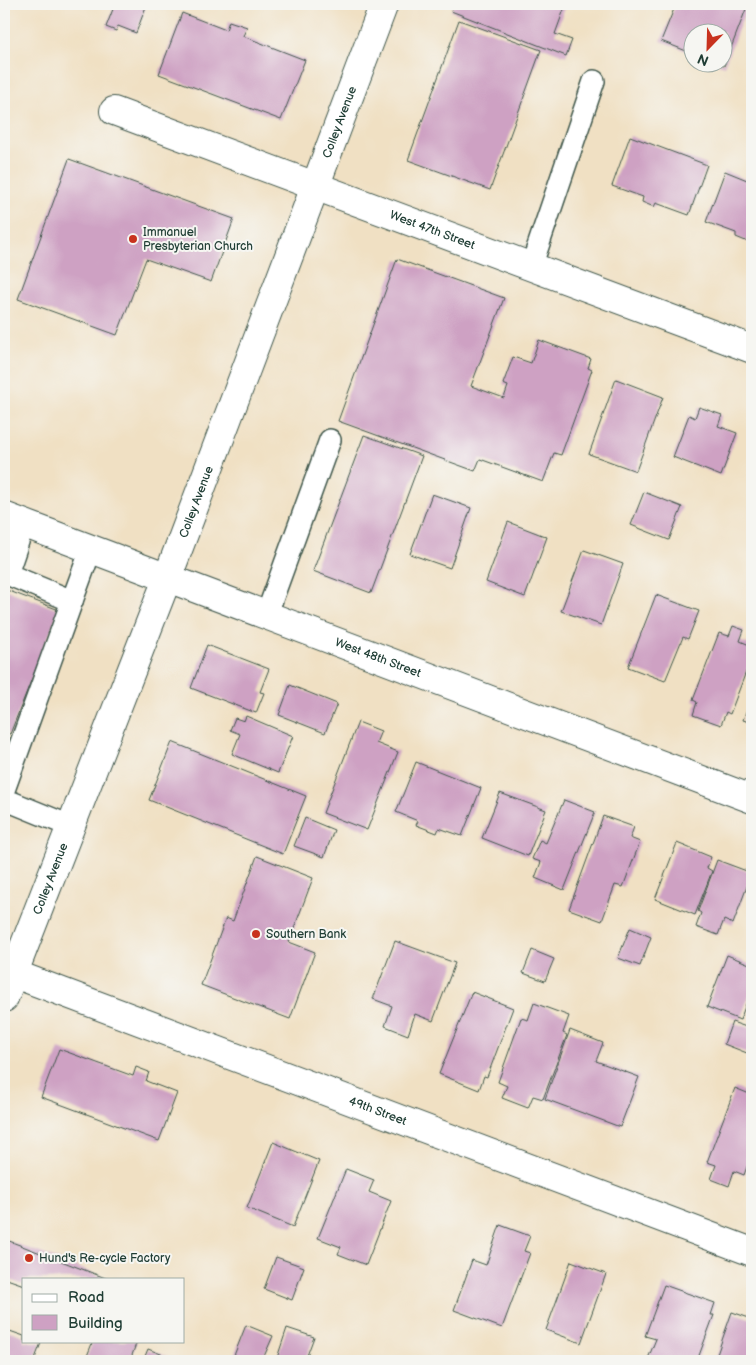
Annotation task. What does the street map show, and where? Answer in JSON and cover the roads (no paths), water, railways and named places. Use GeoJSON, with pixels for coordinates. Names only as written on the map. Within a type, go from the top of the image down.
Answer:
{"type":"FeatureCollection","features":[{"type":"Feature","properties":{"kind":"street","name":"Colley Avenue"},"geometry":{"type":"LineString","coordinates":[[7,980],[167,579],[384,4]]}},
{"type":"Feature","properties":{"kind":"street","name":"West 47th Street"},"geometry":{"type":"LineString","coordinates":[[114,111],[752,349]]}},
{"type":"Feature","properties":{"kind":"street","name":"West 48th Street"},"geometry":{"type":"LineString","coordinates":[[14,520],[752,799]]}},
{"type":"Feature","properties":{"kind":"street","name":"49th Street"},"geometry":{"type":"LineString","coordinates":[[7,980],[752,1252]]}},
{"type":"Feature","properties":{"kind":"lane"},"geometry":{"type":"LineString","coordinates":[[532,267],[594,81]]}},
{"type":"Feature","properties":{"kind":"lane"},"geometry":{"type":"LineString","coordinates":[[266,616],[330,440]]}},
{"type":"Feature","properties":{"kind":"lane"},"geometry":{"type":"LineString","coordinates":[[14,520],[7,574],[72,601]]}},
{"type":"Feature","properties":{"kind":"lane"},"geometry":{"type":"LineString","coordinates":[[4,790],[92,549]]}},
{"type":"Feature","properties":{"kind":"lane"},"geometry":{"type":"LineString","coordinates":[[4,799],[70,826]]}},
{"type":"Feature","properties":{"kind":"place","name":"Immanuel Presbyterian Church"},"geometry":{"type":"Point","coordinates":[133,239]}},
{"type":"Feature","properties":{"kind":"place","name":"Southern Bank"},"geometry":{"type":"Point","coordinates":[256,934]}},
{"type":"Feature","properties":{"kind":"place","name":"Hund's Re-cycle Factory"},"geometry":{"type":"Point","coordinates":[29,1258]}}]}
